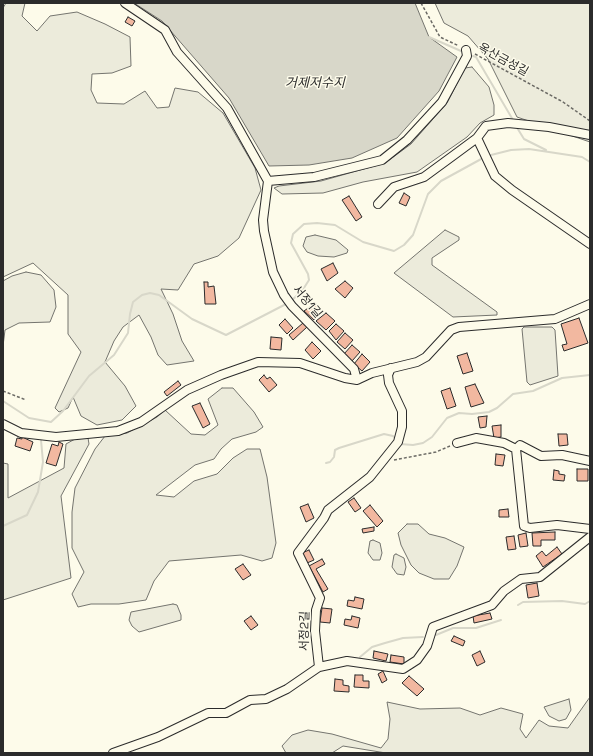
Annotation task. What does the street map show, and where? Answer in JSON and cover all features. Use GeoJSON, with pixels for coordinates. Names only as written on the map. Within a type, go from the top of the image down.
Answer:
{"type":"FeatureCollection","features":[{"type":"Feature","properties":{"kind":"street"},"geometry":{"type":"LineString","coordinates":[[125,3],[166,30],[177,52],[227,108],[268,181],[314,177],[382,160],[408,140],[442,102],[467,56],[466,50]]}},
{"type":"Feature","properties":{"kind":"street"},"geometry":{"type":"LineString","coordinates":[[378,204],[394,187],[424,177],[477,138],[486,126],[508,123],[549,127],[590,135]]}},
{"type":"Feature","properties":{"kind":"street"},"geometry":{"type":"LineString","coordinates":[[477,138],[495,176],[512,190],[590,244]]}},
{"type":"Feature","properties":{"kind":"street","name":"서정1길"},"geometry":{"type":"LineString","coordinates":[[268,181],[263,220],[273,272],[284,295],[292,306],[354,369],[357,380]]}},
{"type":"Feature","properties":{"kind":"street"},"geometry":{"type":"LineString","coordinates":[[3,424],[21,433],[56,437],[126,429],[141,422],[187,390],[221,375],[258,362],[300,363],[345,378],[357,380],[372,372],[417,362],[426,357],[451,330],[459,327],[554,319],[590,304]]}},
{"type":"Feature","properties":{"kind":"street","name":"서정2길"},"geometry":{"type":"LineString","coordinates":[[391,368],[388,375],[389,383],[402,411],[402,427],[398,442],[370,477],[328,510],[324,518],[298,553],[320,598],[316,610],[315,631],[319,667],[347,661],[403,669],[417,660],[427,646],[433,627],[492,605],[504,591],[521,579],[540,577],[590,537]]}},
{"type":"Feature","properties":{"kind":"street"},"geometry":{"type":"LineString","coordinates":[[457,443],[476,438],[504,443],[516,449]]}},
{"type":"Feature","properties":{"kind":"street"},"geometry":{"type":"LineString","coordinates":[[516,449],[520,445],[541,456],[562,456],[590,461]]}},
{"type":"Feature","properties":{"kind":"street"},"geometry":{"type":"LineString","coordinates":[[516,449],[524,526],[530,528],[558,525],[590,529]]}},
{"type":"Feature","properties":{"kind":"street"},"geometry":{"type":"LineString","coordinates":[[113,753],[158,737],[208,713],[226,713],[250,700],[266,699],[287,689],[319,667]]}},
{"type":"Feature","properties":{"kind":"path","name":"옥산금성길"},"geometry":{"type":"LineString","coordinates":[[421,3],[440,37],[563,102],[590,121]]}},
{"type":"Feature","properties":{"kind":"path"},"geometry":{"type":"LineString","coordinates":[[3,391],[26,400]]}},
{"type":"Feature","properties":{"kind":"path"},"geometry":{"type":"LineString","coordinates":[[384,460],[398,460],[436,452],[457,443]]}},
{"type":"Feature","properties":{"kind":"shaded area"},"geometry":{"type":"Polygon","coordinates":[[[6,3],[25,3],[22,16],[37,31],[50,16],[77,12],[130,37],[131,66],[112,73],[92,74],[91,90],[97,103],[124,104],[145,91],[157,108],[169,107],[175,88],[198,92],[223,113],[255,168],[261,190],[239,238],[218,256],[194,264],[178,290],[161,289],[173,314],[182,341],[194,361],[167,365],[158,355],[151,337],[139,315],[123,327],[114,341],[105,362],[125,386],[136,406],[122,420],[97,425],[81,416],[73,397],[68,408],[59,412],[55,408],[81,352],[68,334],[68,295],[33,263],[3,277],[3,8],[6,3]]]}},
{"type":"Feature","properties":{"kind":"shaded area"},"geometry":{"type":"Polygon","coordinates":[[[435,3],[590,3],[590,142],[517,117],[488,59],[468,36],[444,23],[435,3]]]}},
{"type":"Feature","properties":{"kind":"shaded area"},"geometry":{"type":"Polygon","coordinates":[[[472,67],[489,87],[494,105],[494,115],[480,123],[467,137],[417,172],[363,182],[323,193],[282,194],[274,188],[279,186],[321,181],[385,163],[411,144],[447,103],[465,68],[472,67]]]}},
{"type":"Feature","properties":{"kind":"shaded area"},"geometry":{"type":"Polygon","coordinates":[[[445,230],[459,237],[459,240],[432,258],[432,265],[497,312],[497,315],[453,317],[394,273],[445,230]]]}},
{"type":"Feature","properties":{"kind":"shaded area"},"geometry":{"type":"Polygon","coordinates":[[[315,235],[336,240],[348,250],[347,253],[334,257],[318,256],[307,252],[303,246],[306,237],[315,235]]]}},
{"type":"Feature","properties":{"kind":"shaded area"},"geometry":{"type":"Polygon","coordinates":[[[26,272],[41,275],[54,290],[56,307],[50,322],[19,323],[5,330],[3,346],[3,281],[12,276],[26,272]]]}},
{"type":"Feature","properties":{"kind":"shaded area"},"geometry":{"type":"Polygon","coordinates":[[[524,327],[552,327],[555,330],[558,376],[530,385],[527,382],[522,329],[524,327]]]}},
{"type":"Feature","properties":{"kind":"shaded area"},"geometry":{"type":"Polygon","coordinates":[[[222,388],[233,388],[254,412],[263,427],[256,432],[232,439],[221,449],[214,459],[195,465],[156,495],[174,497],[194,481],[217,474],[233,458],[247,449],[260,449],[267,477],[276,543],[272,558],[262,561],[241,555],[169,561],[154,581],[146,600],[119,604],[91,604],[78,607],[72,594],[84,572],[72,548],[72,512],[75,488],[95,449],[105,436],[127,433],[157,417],[165,410],[191,434],[205,435],[218,425],[208,399],[222,388]]]}},
{"type":"Feature","properties":{"kind":"shaded area"},"geometry":{"type":"Polygon","coordinates":[[[88,438],[89,444],[61,496],[71,578],[3,600],[3,463],[8,464],[8,498],[64,468],[66,444],[75,439],[88,438]]]}},
{"type":"Feature","properties":{"kind":"shaded area"},"geometry":{"type":"Polygon","coordinates":[[[407,524],[418,524],[429,534],[445,538],[464,547],[457,566],[449,579],[434,579],[419,573],[411,565],[401,545],[398,533],[407,524]]]}},
{"type":"Feature","properties":{"kind":"shaded area"},"geometry":{"type":"Polygon","coordinates":[[[373,540],[380,543],[382,553],[380,560],[373,560],[368,553],[370,541],[373,540]]]}},
{"type":"Feature","properties":{"kind":"shaded area"},"geometry":{"type":"Polygon","coordinates":[[[396,554],[404,558],[406,567],[404,575],[397,574],[392,567],[394,555],[396,554]]]}},
{"type":"Feature","properties":{"kind":"shaded area"},"geometry":{"type":"Polygon","coordinates":[[[173,604],[177,605],[181,615],[181,620],[139,632],[132,626],[129,620],[131,612],[173,604]]]}},
{"type":"Feature","properties":{"kind":"shaded area"},"geometry":{"type":"Polygon","coordinates":[[[590,697],[590,753],[386,753],[343,746],[332,753],[286,753],[282,746],[292,735],[308,730],[332,734],[381,748],[388,739],[390,719],[387,702],[420,709],[460,708],[480,715],[501,708],[523,714],[520,729],[526,738],[539,720],[549,726],[568,728],[590,697]]]}},
{"type":"Feature","properties":{"kind":"shaded area"},"geometry":{"type":"Polygon","coordinates":[[[569,699],[571,710],[566,719],[559,721],[549,716],[544,707],[569,699]]]}},
{"type":"Feature","properties":{"kind":"water","name":"거제저수지"},"geometry":{"type":"Polygon","coordinates":[[[134,3],[415,3],[429,37],[457,57],[439,91],[397,138],[352,158],[309,165],[269,166],[229,98],[162,21],[134,3]]]}},
{"type":"Feature","properties":{"kind":"building"},"geometry":{"type":"Polygon","coordinates":[[[128,17],[135,21],[132,26],[125,22],[128,17]]]}},
{"type":"Feature","properties":{"kind":"building"},"geometry":{"type":"Polygon","coordinates":[[[404,193],[410,197],[406,206],[399,203],[404,193]]]}},
{"type":"Feature","properties":{"kind":"building"},"geometry":{"type":"Polygon","coordinates":[[[349,196],[362,217],[356,221],[342,200],[349,196]]]}},
{"type":"Feature","properties":{"kind":"building"},"geometry":{"type":"Polygon","coordinates":[[[333,263],[338,273],[327,281],[321,269],[333,263]]]}},
{"type":"Feature","properties":{"kind":"building"},"geometry":{"type":"Polygon","coordinates":[[[345,281],[353,288],[345,298],[335,289],[345,281]]]}},
{"type":"Feature","properties":{"kind":"building"},"geometry":{"type":"Polygon","coordinates":[[[204,282],[208,282],[208,287],[214,286],[216,304],[205,304],[204,282]]]}},
{"type":"Feature","properties":{"kind":"building"},"geometry":{"type":"Polygon","coordinates":[[[315,303],[323,310],[314,320],[304,311],[315,303]]]}},
{"type":"Feature","properties":{"kind":"building"},"geometry":{"type":"Polygon","coordinates":[[[326,313],[335,321],[326,330],[316,321],[326,313]]]}},
{"type":"Feature","properties":{"kind":"building"},"geometry":{"type":"Polygon","coordinates":[[[579,318],[588,343],[564,351],[562,345],[567,344],[561,324],[579,318]]]}},
{"type":"Feature","properties":{"kind":"building"},"geometry":{"type":"Polygon","coordinates":[[[285,319],[293,328],[287,334],[279,325],[285,319]]]}},
{"type":"Feature","properties":{"kind":"building"},"geometry":{"type":"Polygon","coordinates":[[[303,323],[307,327],[293,340],[289,335],[303,323]]]}},
{"type":"Feature","properties":{"kind":"building"},"geometry":{"type":"Polygon","coordinates":[[[336,324],[344,331],[336,340],[329,331],[336,324]]]}},
{"type":"Feature","properties":{"kind":"building"},"geometry":{"type":"Polygon","coordinates":[[[345,333],[353,340],[345,349],[337,342],[345,333]]]}},
{"type":"Feature","properties":{"kind":"building"},"geometry":{"type":"Polygon","coordinates":[[[271,337],[282,338],[281,350],[270,349],[271,337]]]}},
{"type":"Feature","properties":{"kind":"building"},"geometry":{"type":"Polygon","coordinates":[[[312,342],[321,351],[313,359],[305,350],[312,342]]]}},
{"type":"Feature","properties":{"kind":"building"},"geometry":{"type":"Polygon","coordinates":[[[352,345],[360,352],[352,361],[344,354],[352,345]]]}},
{"type":"Feature","properties":{"kind":"building"},"geometry":{"type":"Polygon","coordinates":[[[467,353],[473,371],[463,374],[457,356],[467,353]]]}},
{"type":"Feature","properties":{"kind":"building"},"geometry":{"type":"Polygon","coordinates":[[[362,354],[370,362],[362,371],[354,364],[362,354]]]}},
{"type":"Feature","properties":{"kind":"building"},"geometry":{"type":"Polygon","coordinates":[[[264,375],[267,379],[270,377],[277,385],[269,392],[259,380],[264,375]]]}},
{"type":"Feature","properties":{"kind":"building"},"geometry":{"type":"Polygon","coordinates":[[[178,381],[181,385],[167,396],[164,392],[178,381]]]}},
{"type":"Feature","properties":{"kind":"building"},"geometry":{"type":"Polygon","coordinates":[[[475,384],[484,403],[471,407],[465,387],[475,384]]]}},
{"type":"Feature","properties":{"kind":"building"},"geometry":{"type":"Polygon","coordinates":[[[450,388],[456,406],[447,409],[441,391],[450,388]]]}},
{"type":"Feature","properties":{"kind":"building"},"geometry":{"type":"Polygon","coordinates":[[[200,403],[210,424],[203,428],[192,406],[200,403]]]}},
{"type":"Feature","properties":{"kind":"building"},"geometry":{"type":"Polygon","coordinates":[[[487,416],[486,427],[480,428],[478,417],[487,416]]]}},
{"type":"Feature","properties":{"kind":"building"},"geometry":{"type":"Polygon","coordinates":[[[501,425],[501,437],[494,438],[492,426],[501,425]]]}},
{"type":"Feature","properties":{"kind":"building"},"geometry":{"type":"Polygon","coordinates":[[[558,434],[567,434],[568,445],[559,446],[558,434]]]}},
{"type":"Feature","properties":{"kind":"building"},"geometry":{"type":"Polygon","coordinates":[[[22,437],[33,442],[30,451],[15,446],[17,438],[22,439],[22,437]]]}},
{"type":"Feature","properties":{"kind":"building"},"geometry":{"type":"Polygon","coordinates":[[[59,442],[63,444],[56,466],[46,463],[52,444],[58,446],[59,442]]]}},
{"type":"Feature","properties":{"kind":"building"},"geometry":{"type":"Polygon","coordinates":[[[496,454],[505,455],[503,466],[495,465],[496,454]]]}},
{"type":"Feature","properties":{"kind":"building"},"geometry":{"type":"Polygon","coordinates":[[[577,469],[588,469],[588,481],[577,481],[577,469]]]}},
{"type":"Feature","properties":{"kind":"building"},"geometry":{"type":"Polygon","coordinates":[[[554,470],[559,471],[559,474],[565,475],[564,481],[553,480],[554,470]]]}},
{"type":"Feature","properties":{"kind":"building"},"geometry":{"type":"Polygon","coordinates":[[[354,498],[361,508],[355,512],[348,502],[354,498]]]}},
{"type":"Feature","properties":{"kind":"building"},"geometry":{"type":"Polygon","coordinates":[[[308,504],[314,518],[306,522],[300,507],[308,504]]]}},
{"type":"Feature","properties":{"kind":"building"},"geometry":{"type":"Polygon","coordinates":[[[370,505],[383,521],[377,527],[363,511],[370,505]]]}},
{"type":"Feature","properties":{"kind":"building"},"geometry":{"type":"Polygon","coordinates":[[[508,509],[509,517],[499,517],[499,510],[508,509]]]}},
{"type":"Feature","properties":{"kind":"building"},"geometry":{"type":"Polygon","coordinates":[[[374,527],[374,531],[363,533],[362,529],[374,527]]]}},
{"type":"Feature","properties":{"kind":"building"},"geometry":{"type":"Polygon","coordinates":[[[555,532],[555,540],[541,540],[541,546],[533,546],[532,533],[555,532]]]}},
{"type":"Feature","properties":{"kind":"building"},"geometry":{"type":"Polygon","coordinates":[[[526,533],[528,546],[520,547],[518,535],[526,533]]]}},
{"type":"Feature","properties":{"kind":"building"},"geometry":{"type":"Polygon","coordinates":[[[514,536],[516,549],[508,550],[506,537],[514,536]]]}},
{"type":"Feature","properties":{"kind":"building"},"geometry":{"type":"Polygon","coordinates":[[[557,547],[562,554],[543,567],[536,556],[542,551],[546,556],[557,547]]]}},
{"type":"Feature","properties":{"kind":"building"},"geometry":{"type":"Polygon","coordinates":[[[309,550],[314,560],[307,563],[302,553],[309,550]]]}},
{"type":"Feature","properties":{"kind":"building"},"geometry":{"type":"Polygon","coordinates":[[[322,559],[325,564],[316,569],[328,589],[323,592],[309,566],[322,559]]]}},
{"type":"Feature","properties":{"kind":"building"},"geometry":{"type":"Polygon","coordinates":[[[243,564],[251,575],[243,580],[235,569],[243,564]]]}},
{"type":"Feature","properties":{"kind":"building"},"geometry":{"type":"Polygon","coordinates":[[[537,583],[539,596],[528,598],[526,585],[537,583]]]}},
{"type":"Feature","properties":{"kind":"building"},"geometry":{"type":"Polygon","coordinates":[[[355,597],[364,599],[362,609],[347,606],[348,600],[354,601],[355,597]]]}},
{"type":"Feature","properties":{"kind":"building"},"geometry":{"type":"Polygon","coordinates":[[[322,608],[332,609],[330,623],[320,622],[322,608]]]}},
{"type":"Feature","properties":{"kind":"building"},"geometry":{"type":"Polygon","coordinates":[[[490,613],[492,619],[474,623],[473,616],[490,613]]]}},
{"type":"Feature","properties":{"kind":"building"},"geometry":{"type":"Polygon","coordinates":[[[251,616],[258,625],[251,630],[244,621],[251,616]]]}},
{"type":"Feature","properties":{"kind":"building"},"geometry":{"type":"Polygon","coordinates":[[[352,616],[360,618],[358,628],[344,625],[345,619],[351,620],[352,616]]]}},
{"type":"Feature","properties":{"kind":"building"},"geometry":{"type":"Polygon","coordinates":[[[454,636],[465,641],[463,646],[451,641],[454,636]]]}},
{"type":"Feature","properties":{"kind":"building"},"geometry":{"type":"Polygon","coordinates":[[[374,651],[388,654],[386,661],[373,658],[374,651]]]}},
{"type":"Feature","properties":{"kind":"building"},"geometry":{"type":"Polygon","coordinates":[[[480,651],[485,662],[477,666],[472,655],[480,651]]]}},
{"type":"Feature","properties":{"kind":"building"},"geometry":{"type":"Polygon","coordinates":[[[391,655],[404,657],[404,664],[390,662],[391,655]]]}},
{"type":"Feature","properties":{"kind":"building"},"geometry":{"type":"Polygon","coordinates":[[[383,671],[387,680],[382,683],[378,674],[383,671]]]}},
{"type":"Feature","properties":{"kind":"building"},"geometry":{"type":"Polygon","coordinates":[[[355,675],[363,675],[363,681],[369,681],[369,688],[354,687],[355,675]]]}},
{"type":"Feature","properties":{"kind":"building"},"geometry":{"type":"Polygon","coordinates":[[[409,676],[424,689],[417,696],[402,683],[409,676]]]}},
{"type":"Feature","properties":{"kind":"building"},"geometry":{"type":"Polygon","coordinates":[[[335,679],[343,680],[343,685],[349,686],[349,692],[334,691],[335,679]]]}},
{"type":"Feature","properties":{"kind":"waterway"},"geometry":{"type":"LineString","coordinates":[[429,37],[461,51]]}},
{"type":"Feature","properties":{"kind":"waterway"},"geometry":{"type":"LineString","coordinates":[[473,56],[476,57],[513,120]]}},
{"type":"Feature","properties":{"kind":"waterway"},"geometry":{"type":"LineString","coordinates":[[516,126],[524,139],[546,150]]}},
{"type":"Feature","properties":{"kind":"waterway"},"geometry":{"type":"LineString","coordinates":[[487,156],[511,150],[529,149],[582,157],[590,162]]}},
{"type":"Feature","properties":{"kind":"waterway"},"geometry":{"type":"LineString","coordinates":[[292,300],[302,291],[309,280],[308,274],[291,243],[293,234],[304,224],[317,223],[335,225],[363,242],[394,251],[404,245],[413,235],[428,194],[441,181],[483,158]]}},
{"type":"Feature","properties":{"kind":"waterway"},"geometry":{"type":"LineString","coordinates":[[3,401],[29,418],[51,422],[63,411],[89,376],[114,355],[128,333],[133,302],[142,295],[150,293],[159,295],[192,319],[226,335],[288,303]]}},
{"type":"Feature","properties":{"kind":"waterway"},"geometry":{"type":"LineString","coordinates":[[400,444],[413,445],[423,443],[432,437],[447,418],[459,413],[472,414],[489,412],[497,408],[513,394],[533,391],[562,378],[590,375]]}},
{"type":"Feature","properties":{"kind":"waterway"},"geometry":{"type":"LineString","coordinates":[[326,463],[330,462],[334,457],[335,450],[339,448],[384,434],[393,436],[396,439]]}},
{"type":"Feature","properties":{"kind":"waterway"},"geometry":{"type":"LineString","coordinates":[[3,526],[27,515],[38,492],[43,462],[41,440]]}},
{"type":"Feature","properties":{"kind":"waterway"},"geometry":{"type":"LineString","coordinates":[[518,605],[523,602],[562,601],[585,604],[590,601]]}},
{"type":"Feature","properties":{"kind":"waterway"},"geometry":{"type":"LineString","coordinates":[[436,635],[453,628],[476,628],[501,620]]}},
{"type":"Feature","properties":{"kind":"waterway"},"geometry":{"type":"LineString","coordinates":[[360,657],[372,647],[403,638],[423,637]]}}]}
